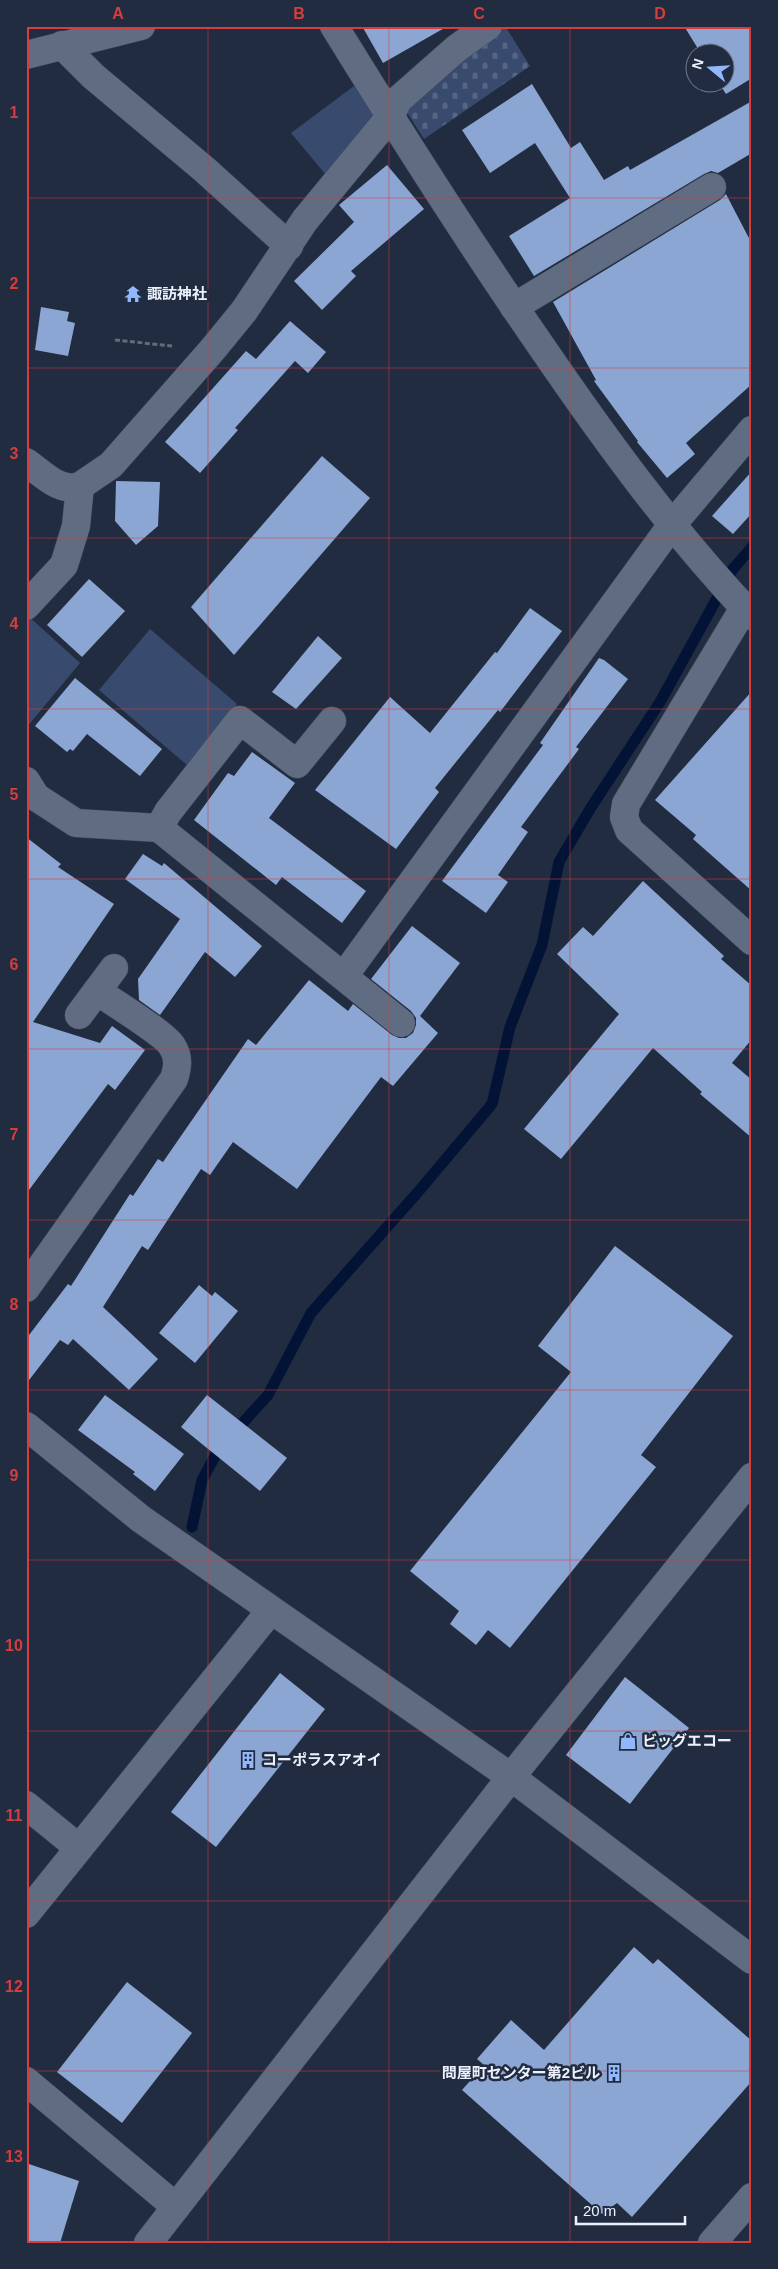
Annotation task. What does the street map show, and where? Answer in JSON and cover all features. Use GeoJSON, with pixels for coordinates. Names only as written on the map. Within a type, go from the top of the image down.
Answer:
{"type":"FeatureCollection","features":[{"type":"Feature","properties":{"kind":"street"},"geometry":{"type":"LineString","coordinates":[[38,47],[141,26]]}},
{"type":"Feature","properties":{"kind":"street"},"geometry":{"type":"LineString","coordinates":[[334,26],[390,117],[514,307],[598,430],[672,526],[748,612],[626,804],[624,817],[629,830],[752,941]]}},
{"type":"Feature","properties":{"kind":"street"},"geometry":{"type":"LineString","coordinates":[[26,462],[60,486],[70,490],[80,486],[111,465],[214,349],[244,311],[305,220],[390,117],[398,100],[457,48],[488,26]]}},
{"type":"Feature","properties":{"kind":"street"},"geometry":{"type":"LineString","coordinates":[[38,47],[93,76],[204,170],[289,246]]}},
{"type":"Feature","properties":{"kind":"street"},"geometry":{"type":"LineString","coordinates":[[514,307],[712,187]]}},
{"type":"Feature","properties":{"kind":"street"},"geometry":{"type":"LineString","coordinates":[[344,976],[672,526],[752,430]]}},
{"type":"Feature","properties":{"kind":"street"},"geometry":{"type":"LineString","coordinates":[[26,606],[64,566],[76,526],[80,486]]}},
{"type":"Feature","properties":{"kind":"street"},"geometry":{"type":"LineString","coordinates":[[159,828],[168,812],[240,720],[297,764],[332,721]]}},
{"type":"Feature","properties":{"kind":"street"},"geometry":{"type":"LineString","coordinates":[[29,796],[76,823],[159,828],[401,1023]]}},
{"type":"Feature","properties":{"kind":"street"},"geometry":{"type":"LineString","coordinates":[[79,1015],[114,968]]}},
{"type":"Feature","properties":{"kind":"street"},"geometry":{"type":"LineString","coordinates":[[26,1288],[174,1079],[177,1068],[178,1060],[170,1043],[97,991]]}},
{"type":"Feature","properties":{"kind":"street"},"geometry":{"type":"LineString","coordinates":[[26,1426],[141,1519],[511,1777],[752,1960]]}},
{"type":"Feature","properties":{"kind":"street"},"geometry":{"type":"LineString","coordinates":[[148,2243],[511,1777],[752,1477]]}},
{"type":"Feature","properties":{"kind":"street"},"geometry":{"type":"LineString","coordinates":[[26,1914],[271,1610]]}},
{"type":"Feature","properties":{"kind":"street"},"geometry":{"type":"LineString","coordinates":[[26,1805],[79,1848]]}},
{"type":"Feature","properties":{"kind":"street"},"geometry":{"type":"LineString","coordinates":[[26,2082],[176,2207]]}},
{"type":"Feature","properties":{"kind":"street"},"geometry":{"type":"LineString","coordinates":[[712,2243],[752,2197]]}},
{"type":"Feature","properties":{"kind":"path"},"geometry":{"type":"LineString","coordinates":[[115,340],[214,349]]}},
{"type":"Feature","properties":{"kind":"green space"},"geometry":{"type":"Polygon","coordinates":[[[499,26],[505,26],[530,66],[424,139],[403,106],[499,26]]]}},
{"type":"Feature","properties":{"kind":"green space"},"geometry":{"type":"Polygon","coordinates":[[[354,86],[374,116],[326,175],[291,133],[354,86]]]}},
{"type":"Feature","properties":{"kind":"green space"},"geometry":{"type":"Polygon","coordinates":[[[26,614],[80,663],[26,728],[26,614]]]}},
{"type":"Feature","properties":{"kind":"green space"},"geometry":{"type":"Polygon","coordinates":[[[150,629],[237,704],[187,765],[99,690],[150,629]]]}},
{"type":"Feature","properties":{"kind":"building"},"geometry":{"type":"Polygon","coordinates":[[[362,26],[448,26],[383,63],[362,26]]]}},
{"type":"Feature","properties":{"kind":"building"},"geometry":{"type":"Polygon","coordinates":[[[684,26],[752,26],[752,78],[736,88],[736,42],[694,42],[684,26]]]}},
{"type":"Feature","properties":{"kind":"building"},"geometry":{"type":"Polygon","coordinates":[[[532,84],[571,148],[580,142],[604,180],[628,166],[630,170],[752,101],[752,153],[718,173],[711,171],[704,174],[534,276],[509,236],[570,198],[535,143],[490,173],[462,130],[532,84]]]}},
{"type":"Feature","properties":{"kind":"building"},"geometry":{"type":"Polygon","coordinates":[[[387,165],[424,209],[351,271],[356,276],[322,310],[294,281],[354,222],[339,205],[387,165]]]}},
{"type":"Feature","properties":{"kind":"building"},"geometry":{"type":"Polygon","coordinates":[[[726,194],[752,244],[752,384],[686,443],[695,454],[667,478],[637,442],[594,381],[596,380],[553,302],[720,200],[726,194]]]}},
{"type":"Feature","properties":{"kind":"building"},"geometry":{"type":"Polygon","coordinates":[[[41,307],[69,312],[67,321],[75,323],[68,356],[35,350],[41,307]]]}},
{"type":"Feature","properties":{"kind":"building"},"geometry":{"type":"Polygon","coordinates":[[[290,321],[326,352],[308,373],[295,361],[235,428],[238,430],[200,473],[165,442],[246,351],[256,359],[290,321]]]}},
{"type":"Feature","properties":{"kind":"building"},"geometry":{"type":"Polygon","coordinates":[[[322,456],[370,498],[234,655],[191,607],[322,456]]]}},
{"type":"Feature","properties":{"kind":"building"},"geometry":{"type":"Polygon","coordinates":[[[752,471],[752,513],[733,534],[712,516],[752,471]]]}},
{"type":"Feature","properties":{"kind":"building"},"geometry":{"type":"Polygon","coordinates":[[[116,481],[160,482],[158,526],[136,545],[115,521],[116,481]]]}},
{"type":"Feature","properties":{"kind":"building"},"geometry":{"type":"Polygon","coordinates":[[[89,579],[125,611],[82,657],[47,625],[89,579]]]}},
{"type":"Feature","properties":{"kind":"building"},"geometry":{"type":"Polygon","coordinates":[[[530,608],[562,631],[500,712],[498,710],[435,788],[439,792],[396,849],[315,790],[390,697],[430,733],[495,652],[497,653],[530,608]]]}},
{"type":"Feature","properties":{"kind":"building"},"geometry":{"type":"Polygon","coordinates":[[[318,636],[342,658],[296,709],[272,692],[318,636]]]}},
{"type":"Feature","properties":{"kind":"building"},"geometry":{"type":"Polygon","coordinates":[[[599,658],[628,679],[576,747],[579,749],[521,827],[528,832],[498,875],[508,882],[486,913],[442,881],[543,745],[540,743],[599,658]]]}},
{"type":"Feature","properties":{"kind":"building"},"geometry":{"type":"Polygon","coordinates":[[[75,678],[162,749],[140,776],[87,734],[73,751],[70,749],[67,752],[35,726],[75,678]]]}},
{"type":"Feature","properties":{"kind":"building"},"geometry":{"type":"Polygon","coordinates":[[[752,691],[752,891],[693,839],[696,835],[655,800],[752,691]]]}},
{"type":"Feature","properties":{"kind":"building"},"geometry":{"type":"Polygon","coordinates":[[[252,752],[295,783],[269,818],[366,891],[342,923],[282,877],[276,885],[194,820],[228,773],[234,776],[252,752]]]}},
{"type":"Feature","properties":{"kind":"building"},"geometry":{"type":"Polygon","coordinates":[[[26,837],[61,864],[58,867],[114,904],[33,1022],[100,1043],[112,1026],[145,1050],[115,1090],[108,1084],[26,1194],[26,837]]]}},
{"type":"Feature","properties":{"kind":"building"},"geometry":{"type":"Polygon","coordinates":[[[143,854],[162,866],[164,863],[262,946],[235,977],[205,952],[160,1015],[139,1000],[138,979],[180,919],[125,879],[143,854]]]}},
{"type":"Feature","properties":{"kind":"building"},"geometry":{"type":"Polygon","coordinates":[[[643,881],[724,956],[721,959],[752,986],[752,1039],[732,1063],[752,1080],[752,1138],[700,1094],[702,1092],[653,1048],[561,1159],[524,1129],[619,1014],[557,954],[583,927],[593,936],[643,881]]]}},
{"type":"Feature","properties":{"kind":"building"},"geometry":{"type":"Polygon","coordinates":[[[412,926],[460,963],[420,1016],[438,1033],[393,1086],[381,1077],[297,1189],[233,1142],[210,1175],[201,1169],[148,1250],[142,1246],[103,1307],[158,1359],[129,1390],[73,1339],[68,1345],[60,1340],[26,1384],[26,1339],[68,1284],[71,1286],[130,1194],[133,1196],[158,1159],[163,1162],[248,1039],[256,1045],[309,980],[348,1011],[353,1004],[392,1035],[406,1038],[413,1033],[416,1018],[411,1011],[371,979],[412,926]]]}},
{"type":"Feature","properties":{"kind":"building"},"geometry":{"type":"Polygon","coordinates":[[[615,1246],[733,1336],[641,1455],[656,1467],[510,1648],[488,1630],[476,1645],[450,1624],[459,1611],[410,1571],[571,1372],[538,1346],[615,1246]]]}},
{"type":"Feature","properties":{"kind":"building"},"geometry":{"type":"Polygon","coordinates":[[[199,1285],[212,1296],[215,1292],[238,1311],[195,1363],[159,1333],[199,1285]]]}},
{"type":"Feature","properties":{"kind":"building"},"geometry":{"type":"Polygon","coordinates":[[[105,1395],[184,1454],[155,1491],[133,1474],[135,1472],[78,1430],[105,1395]]]}},
{"type":"Feature","properties":{"kind":"building"},"geometry":{"type":"Polygon","coordinates":[[[207,1395],[287,1458],[260,1491],[181,1427],[207,1395]]]}},
{"type":"Feature","properties":{"kind":"building","name":"コーポラスアオイ"},"geometry":{"type":"Polygon","coordinates":[[[280,1673],[325,1709],[216,1847],[171,1812],[280,1673]]]}},
{"type":"Feature","properties":{"kind":"building","name":"ビッグエコー"},"geometry":{"type":"Polygon","coordinates":[[[625,1677],[689,1728],[630,1804],[566,1755],[625,1677]]]}},
{"type":"Feature","properties":{"kind":"building","name":"問屋町センター第2ビル"},"geometry":{"type":"Polygon","coordinates":[[[634,1947],[653,1964],[658,1959],[752,2041],[752,2081],[632,2217],[617,2203],[602,2214],[462,2090],[484,2065],[477,2059],[511,2020],[544,2050],[634,1947]]]}},
{"type":"Feature","properties":{"kind":"building"},"geometry":{"type":"Polygon","coordinates":[[[127,1982],[192,2033],[122,2123],[57,2072],[127,1982]]]}},
{"type":"Feature","properties":{"kind":"building"},"geometry":{"type":"Polygon","coordinates":[[[26,2163],[79,2181],[60,2243],[26,2243],[26,2163]]]}},
{"type":"Feature","properties":{"kind":"waterway"},"geometry":{"type":"LineString","coordinates":[[192,1527],[202,1480],[219,1449],[268,1395],[311,1313],[418,1192],[492,1104],[510,1027],[542,945],[559,862],[590,809],[660,702],[733,569],[752,547]]}},
{"type":"Feature","properties":{"kind":"place","name":"諏訪神社"},"geometry":{"type":"Point","coordinates":[133,294]}},
{"type":"Feature","properties":{"kind":"place","name":"ビッグエコー"},"geometry":{"type":"Point","coordinates":[628,1741]}},
{"type":"Feature","properties":{"kind":"place","name":"コーポラスアオイ"},"geometry":{"type":"Point","coordinates":[248,1760]}},
{"type":"Feature","properties":{"kind":"place","name":"問屋町センター第2ビル"},"geometry":{"type":"Point","coordinates":[614,2073]}}]}
